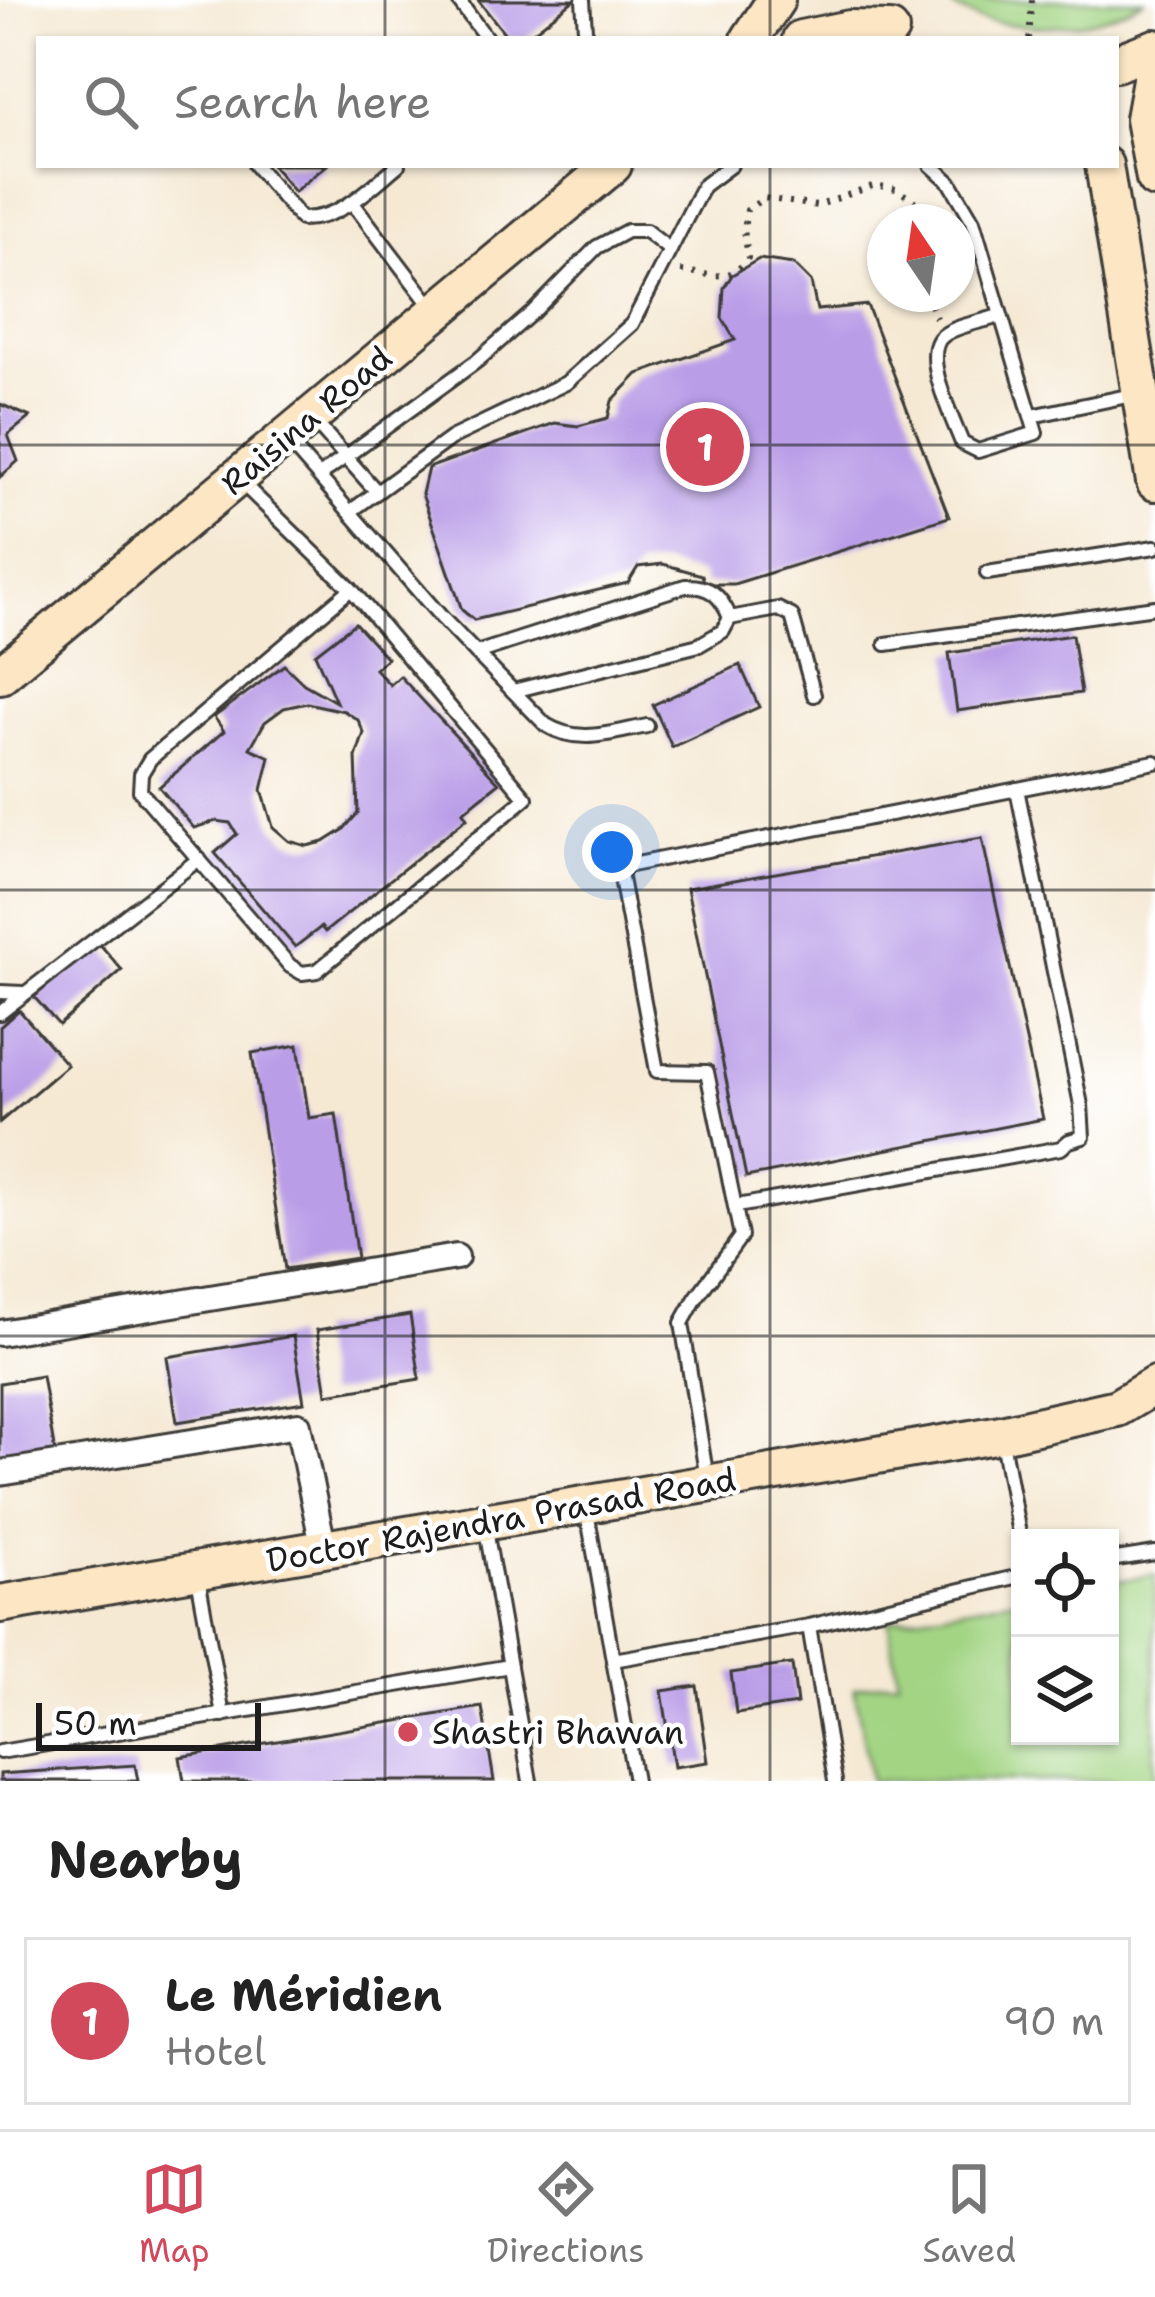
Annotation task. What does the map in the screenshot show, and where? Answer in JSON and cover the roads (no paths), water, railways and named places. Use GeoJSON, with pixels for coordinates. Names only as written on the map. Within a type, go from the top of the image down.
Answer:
{"type":"FeatureCollection","features":[{"type":"Feature","properties":{"kind":"main road"},"geometry":{"type":"LineString","coordinates":[[752,36],[776,0]]}},
{"type":"Feature","properties":{"kind":"main road"},"geometry":{"type":"LineString","coordinates":[[855,0],[899,34]]}},
{"type":"Feature","properties":{"kind":"main road"},"geometry":{"type":"LineString","coordinates":[[816,36],[850,29],[899,34]]}},
{"type":"Feature","properties":{"kind":"main road"},"geometry":{"type":"LineString","coordinates":[[1119,62],[1155,53],[1144,119],[1155,178]]}},
{"type":"Feature","properties":{"kind":"main road","name":"Raisina Road"},"geometry":{"type":"LineString","coordinates":[[0,675],[609,168]]}},
{"type":"Feature","properties":{"kind":"main road"},"geometry":{"type":"LineString","coordinates":[[1104,168],[1155,482]]}},
{"type":"Feature","properties":{"kind":"main road"},"geometry":{"type":"LineString","coordinates":[[1117,1408],[1155,1385]]}},
{"type":"Feature","properties":{"kind":"main road"},"geometry":{"type":"LineString","coordinates":[[1117,1408],[1155,1418]]}},
{"type":"Feature","properties":{"kind":"main road","name":"Doctor Rajendra Prasad Road"},"geometry":{"type":"LineString","coordinates":[[0,1604],[1001,1434],[1117,1408]]}},
{"type":"Feature","properties":{"kind":"street"},"geometry":{"type":"LineString","coordinates":[[0,1333],[456,1257]]}},
{"type":"Feature","properties":{"kind":"street"},"geometry":{"type":"LineString","coordinates":[[0,1472],[298,1425],[324,1550]]}},
{"type":"Feature","properties":{"kind":"lane"},"geometry":{"type":"LineString","coordinates":[[458,0],[485,36]]}},
{"type":"Feature","properties":{"kind":"lane"},"geometry":{"type":"LineString","coordinates":[[581,36],[584,0]]}},
{"type":"Feature","properties":{"kind":"lane"},"geometry":{"type":"LineString","coordinates":[[258,168],[301,219],[321,219],[352,202],[394,168]]}},
{"type":"Feature","properties":{"kind":"lane"},"geometry":{"type":"LineString","coordinates":[[351,511],[451,438],[566,383],[632,325],[703,186],[727,168]]}},
{"type":"Feature","properties":{"kind":"lane"},"geometry":{"type":"LineString","coordinates":[[934,168],[950,182],[973,221],[1036,433],[978,451],[962,442],[933,361],[934,346],[944,335],[998,316]]}},
{"type":"Feature","properties":{"kind":"lane"},"geometry":{"type":"LineString","coordinates":[[352,202],[436,312]]}},
{"type":"Feature","properties":{"kind":"lane"},"geometry":{"type":"LineString","coordinates":[[319,476],[477,361],[598,247],[627,231],[646,231],[670,250]]}},
{"type":"Feature","properties":{"kind":"lane"},"geometry":{"type":"LineString","coordinates":[[1032,416],[1141,393]]}},
{"type":"Feature","properties":{"kind":"lane"},"geometry":{"type":"LineString","coordinates":[[297,427],[345,457],[376,492]]}},
{"type":"Feature","properties":{"kind":"lane"},"geometry":{"type":"LineString","coordinates":[[297,427],[319,476],[545,725],[564,736],[584,739],[647,726]]}},
{"type":"Feature","properties":{"kind":"lane"},"geometry":{"type":"LineString","coordinates":[[237,478],[350,589],[526,798],[317,971],[302,973],[290,966],[140,791],[141,774],[150,759],[350,589]]}},
{"type":"Feature","properties":{"kind":"lane"},"geometry":{"type":"LineString","coordinates":[[987,573],[1155,547]]}},
{"type":"Feature","properties":{"kind":"lane"},"geometry":{"type":"LineString","coordinates":[[476,652],[685,586],[715,592],[730,618]]}},
{"type":"Feature","properties":{"kind":"lane"},"geometry":{"type":"LineString","coordinates":[[886,644],[1155,607]]}},
{"type":"Feature","properties":{"kind":"lane"},"geometry":{"type":"LineString","coordinates":[[730,618],[778,608],[793,616],[814,695]]}},
{"type":"Feature","properties":{"kind":"lane"},"geometry":{"type":"LineString","coordinates":[[513,691],[699,646],[723,632],[730,618]]}},
{"type":"Feature","properties":{"kind":"lane"},"geometry":{"type":"LineString","coordinates":[[708,1484],[682,1323],[741,1236],[707,1072],[657,1071],[620,876],[626,866],[1155,762]]}},
{"type":"Feature","properties":{"kind":"lane"},"geometry":{"type":"LineString","coordinates":[[737,1206],[1061,1148],[1083,1138],[1081,1105],[1017,789]]}},
{"type":"Feature","properties":{"kind":"lane"},"geometry":{"type":"LineString","coordinates":[[0,1013],[199,859]]}},
{"type":"Feature","properties":{"kind":"lane"},"geometry":{"type":"LineString","coordinates":[[0,992],[24,993]]}},
{"type":"Feature","properties":{"kind":"lane"},"geometry":{"type":"LineString","coordinates":[[1001,1434],[1018,1529]]}},
{"type":"Feature","properties":{"kind":"lane"},"geometry":{"type":"LineString","coordinates":[[586,1505],[635,1781]]}},
{"type":"Feature","properties":{"kind":"lane"},"geometry":{"type":"LineString","coordinates":[[484,1523],[530,1781]]}},
{"type":"Feature","properties":{"kind":"lane"},"geometry":{"type":"LineString","coordinates":[[1119,1558],[1155,1552]]}},
{"type":"Feature","properties":{"kind":"lane"},"geometry":{"type":"LineString","coordinates":[[196,1571],[223,1715]]}},
{"type":"Feature","properties":{"kind":"lane"},"geometry":{"type":"LineString","coordinates":[[613,1660],[809,1625],[1011,1578]]}},
{"type":"Feature","properties":{"kind":"lane"},"geometry":{"type":"LineString","coordinates":[[809,1625],[835,1781]]}},
{"type":"Feature","properties":{"kind":"lane"},"geometry":{"type":"LineString","coordinates":[[0,1753],[510,1666]]}},
{"type":"Feature","properties":{"kind":"place","name":"Le Méridien"},"geometry":{"type":"Point","coordinates":[705,447]}},
{"type":"Feature","properties":{"kind":"place","name":"Shastri Bhawan"},"geometry":{"type":"Point","coordinates":[408,1732]}}]}
